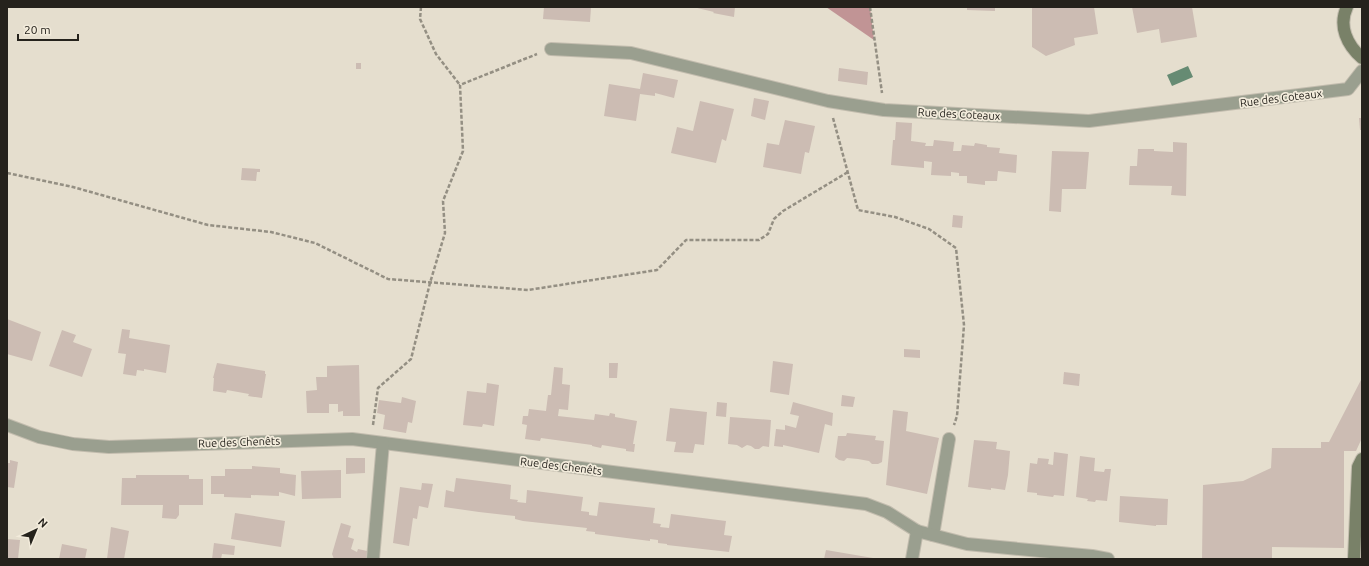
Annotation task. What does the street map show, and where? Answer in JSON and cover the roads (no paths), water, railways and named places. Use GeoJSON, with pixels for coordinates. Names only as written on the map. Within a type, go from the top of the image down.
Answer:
{"type":"FeatureCollection","features":[{"type":"Feature","properties":{"kind":"street"},"geometry":{"type":"LineString","coordinates":[[1347,7],[1343,23],[1345,36],[1354,51],[1362,58]]}},
{"type":"Feature","properties":{"kind":"street","name":"Rue des Coteaux"},"geometry":{"type":"LineString","coordinates":[[551,49],[631,53],[828,100],[884,110],[1089,121],[1348,89],[1362,72]]}},
{"type":"Feature","properties":{"kind":"street","name":"Rue des Chenêts"},"geometry":{"type":"LineString","coordinates":[[7,425],[39,437],[73,444],[109,447],[352,439],[377,442],[866,504],[887,512],[917,530],[967,544],[1092,556],[1108,559]]}},
{"type":"Feature","properties":{"kind":"street"},"geometry":{"type":"LineString","coordinates":[[933,535],[949,439]]}},
{"type":"Feature","properties":{"kind":"street"},"geometry":{"type":"LineString","coordinates":[[373,559],[377,442]]}},
{"type":"Feature","properties":{"kind":"street"},"geometry":{"type":"LineString","coordinates":[[1354,559],[1358,467],[1362,459]]}},
{"type":"Feature","properties":{"kind":"street"},"geometry":{"type":"LineString","coordinates":[[912,559],[917,530]]}}]}
